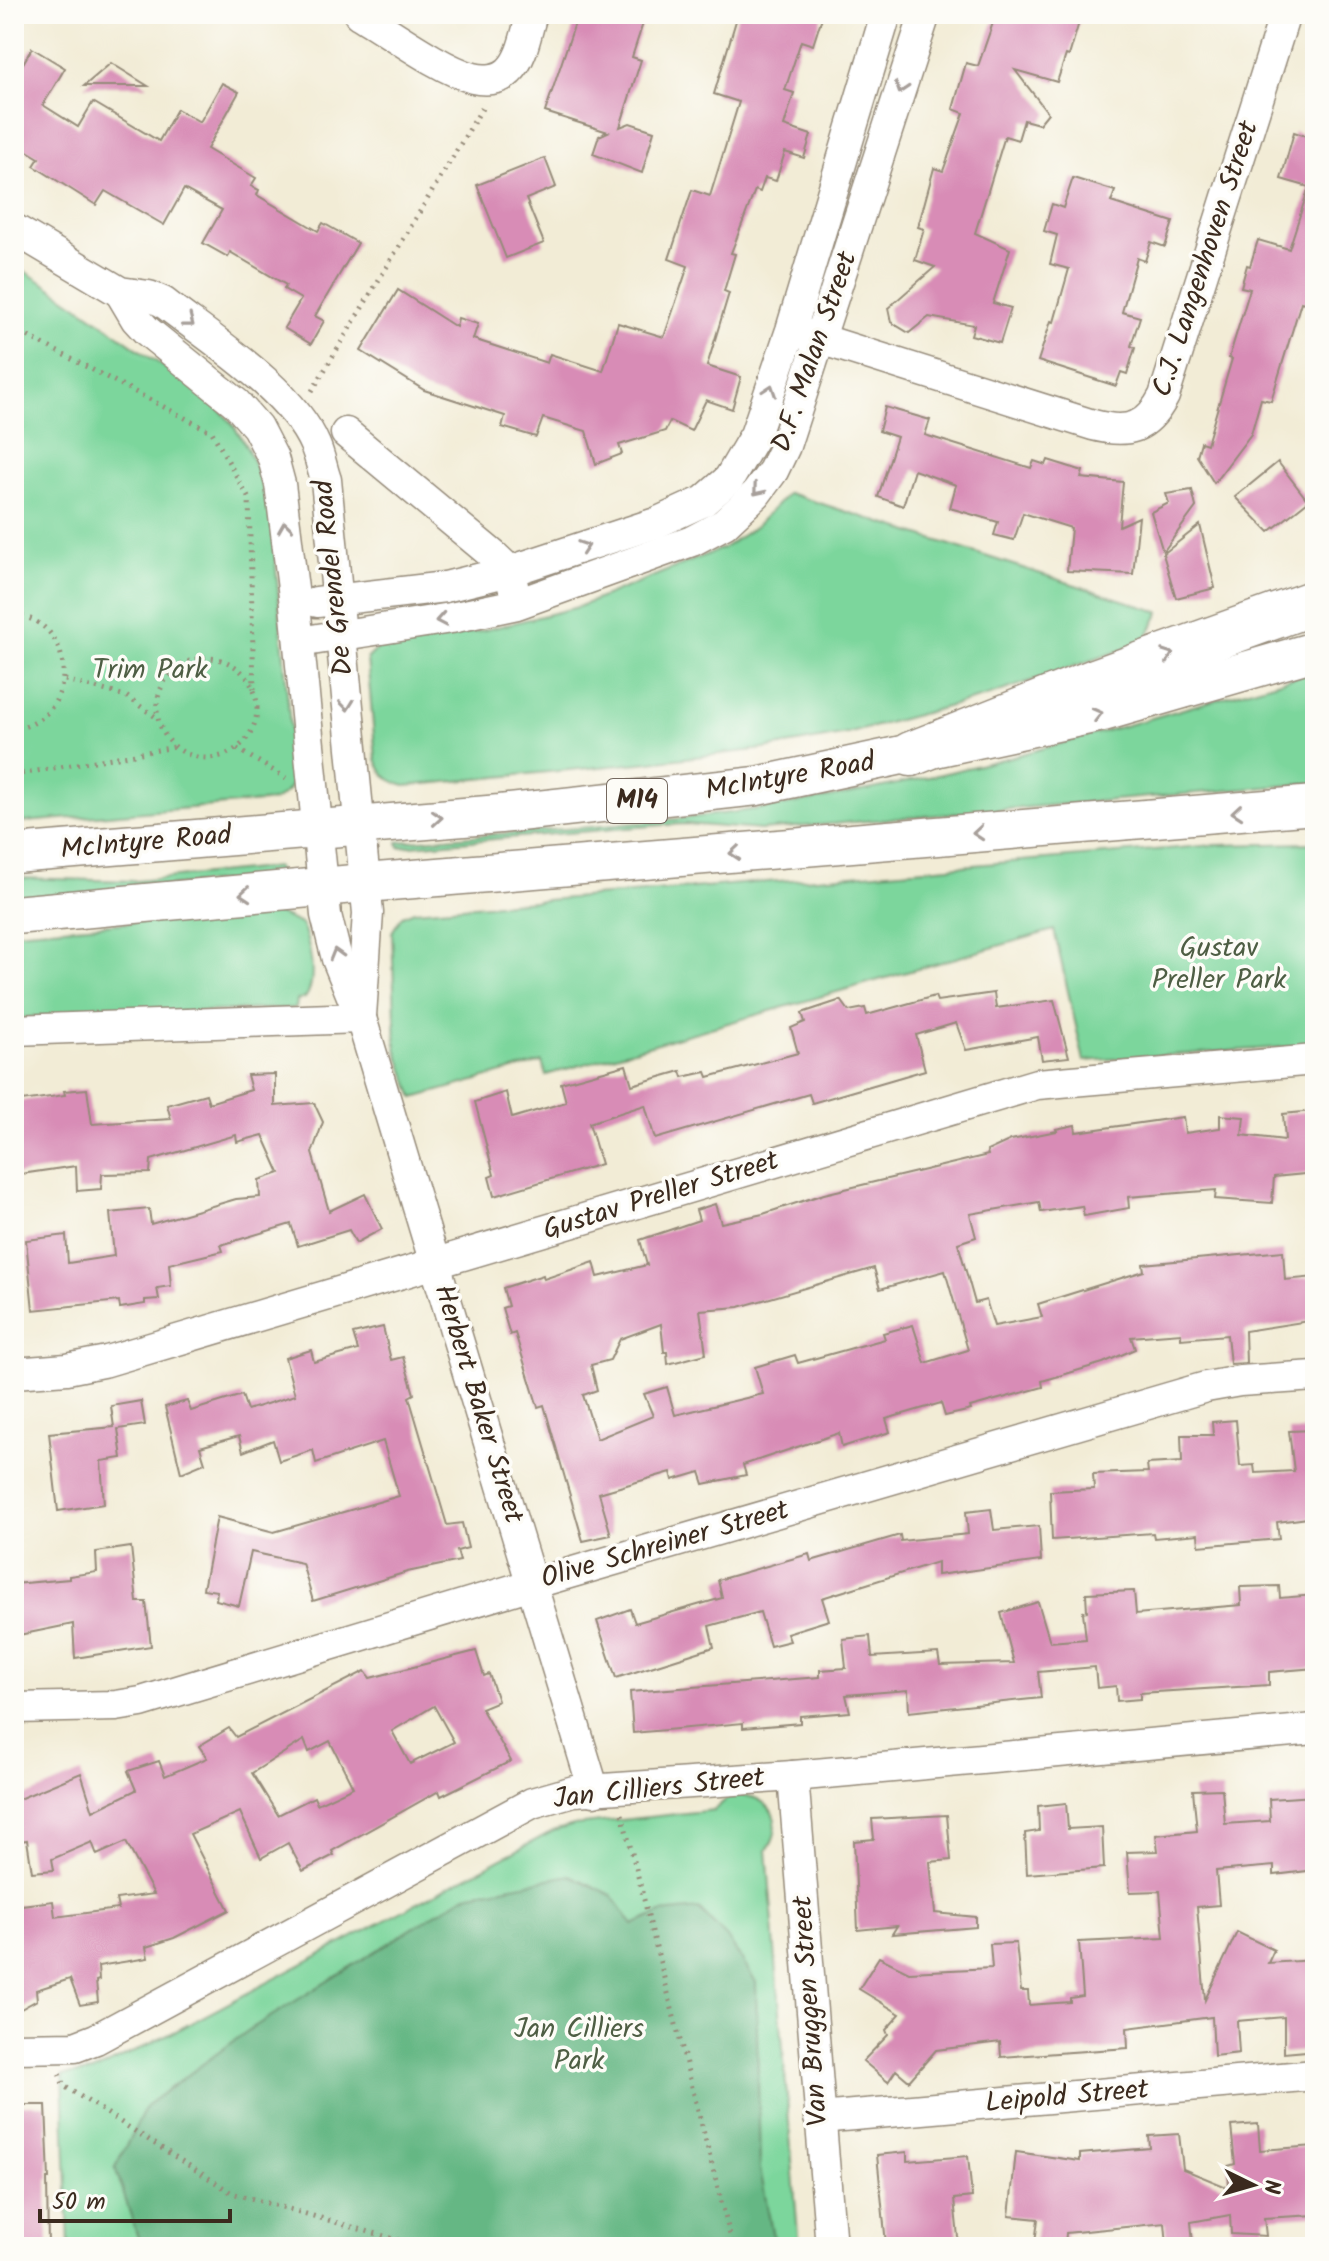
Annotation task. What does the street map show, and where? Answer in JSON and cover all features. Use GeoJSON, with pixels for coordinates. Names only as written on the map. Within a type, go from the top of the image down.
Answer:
{"type":"FeatureCollection","features":[{"type":"Feature","properties":{"kind":"highway"},"geometry":{"type":"LineString","coordinates":[[911,754],[1095,681],[1315,602]]}},
{"type":"Feature","properties":{"kind":"main road","name":"McIntyre Road"},"geometry":{"type":"LineString","coordinates":[[14,854],[516,812],[757,786],[1103,712],[1315,651]]}},
{"type":"Feature","properties":{"kind":"main road","name":"M14"},"geometry":{"type":"LineString","coordinates":[[14,915],[1315,805]]}},
{"type":"Feature","properties":{"kind":"street"},"geometry":{"type":"LineString","coordinates":[[359,14],[455,71],[476,79],[510,68],[532,14]]}},
{"type":"Feature","properties":{"kind":"street","name":"D.F. Malan Street"},"geometry":{"type":"LineString","coordinates":[[295,605],[445,587],[510,571],[656,523],[704,501],[729,479],[745,457],[755,435],[791,330],[886,14]]}},
{"type":"Feature","properties":{"kind":"street","name":"D.F. Malan Street"},"geometry":{"type":"LineString","coordinates":[[299,642],[517,604],[692,541],[724,524],[756,494],[773,471],[785,446],[925,14]]}},
{"type":"Feature","properties":{"kind":"street","name":"C.J. Langenhoven Street"},"geometry":{"type":"LineString","coordinates":[[791,330],[1093,425],[1119,429],[1140,425],[1150,418],[1164,396],[1285,14]]}},
{"type":"Feature","properties":{"kind":"street","name":"De Grendel Road"},"geometry":{"type":"LineString","coordinates":[[14,229],[120,292],[149,296],[163,302],[266,382],[298,416],[315,444],[326,480],[365,883]]}},
{"type":"Feature","properties":{"kind":"street","name":"De Grendel Road"},"geometry":{"type":"LineString","coordinates":[[120,292],[147,331],[236,403],[257,427],[273,458],[280,484],[295,605],[323,887]]}},
{"type":"Feature","properties":{"kind":"street","name":"De Grendel Road"},"geometry":{"type":"LineString","coordinates":[[346,433],[510,571]]}},
{"type":"Feature","properties":{"kind":"street"},"geometry":{"type":"LineString","coordinates":[[510,571],[517,604]]}},
{"type":"Feature","properties":{"kind":"street","name":"Herbert Baker Street"},"geometry":{"type":"LineString","coordinates":[[361,1018],[368,913],[365,883]]}},
{"type":"Feature","properties":{"kind":"street","name":"Herbert Baker Street"},"geometry":{"type":"LineString","coordinates":[[323,887],[337,959],[361,1018],[594,1791]]}},
{"type":"Feature","properties":{"kind":"street"},"geometry":{"type":"LineString","coordinates":[[14,1030],[361,1018]]}},
{"type":"Feature","properties":{"kind":"street","name":"Gustav Preller Street"},"geometry":{"type":"LineString","coordinates":[[14,1373],[67,1369],[107,1361],[1037,1084],[1315,1060]]}},
{"type":"Feature","properties":{"kind":"street","name":"Olive Schreiner Street"},"geometry":{"type":"LineString","coordinates":[[14,1708],[116,1706],[141,1702],[1206,1387],[1240,1381],[1315,1376]]}},
{"type":"Feature","properties":{"kind":"street","name":"Jan Cilliers Street"},"geometry":{"type":"LineString","coordinates":[[14,2048],[75,2047],[96,2039],[532,1803],[554,1795],[1315,1729]]}},
{"type":"Feature","properties":{"kind":"street","name":"Van Bruggen Street"},"geometry":{"type":"LineString","coordinates":[[793,1776],[831,2247]]}},
{"type":"Feature","properties":{"kind":"street","name":"Leipold Street"},"geometry":{"type":"LineString","coordinates":[[819,2118],[1315,2075]]}},
{"type":"Feature","properties":{"kind":"path"},"geometry":{"type":"LineString","coordinates":[[309,395],[510,68]]}},
{"type":"Feature","properties":{"kind":"path"},"geometry":{"type":"LineString","coordinates":[[14,329],[212,432],[249,499],[257,705],[255,722],[249,737],[237,749],[222,756],[190,756],[175,747],[164,735],[158,719],[157,702],[162,686],[171,672],[193,660],[218,658],[233,664],[254,689]]}},
{"type":"Feature","properties":{"kind":"path"},"geometry":{"type":"LineString","coordinates":[[14,615],[38,623],[52,636],[61,652],[65,680],[52,708],[37,721],[14,729]]}},
{"type":"Feature","properties":{"kind":"path"},"geometry":{"type":"LineString","coordinates":[[65,680],[126,696],[158,719]]}},
{"type":"Feature","properties":{"kind":"path"},"geometry":{"type":"LineString","coordinates":[[14,775],[175,747]]}},
{"type":"Feature","properties":{"kind":"path"},"geometry":{"type":"LineString","coordinates":[[237,749],[286,777],[287,791]]}},
{"type":"Feature","properties":{"kind":"path"},"geometry":{"type":"LineString","coordinates":[[622,1814],[733,2247]]}},
{"type":"Feature","properties":{"kind":"path"},"geometry":{"type":"LineString","coordinates":[[48,2048],[64,2086],[232,2193],[423,2247]]}},
{"type":"Feature","properties":{"kind":"green space","name":"Trim Park"},"geometry":{"type":"Polygon","coordinates":[[[14,265],[81,308],[206,397],[233,425],[248,451],[260,479],[272,523],[294,771],[288,789],[273,801],[14,823],[14,265]]]}},
{"type":"Feature","properties":{"kind":"green space"},"geometry":{"type":"Polygon","coordinates":[[[788,493],[1160,612],[1145,641],[1122,650],[987,696],[847,734],[764,749],[405,786],[383,773],[376,759],[367,659],[378,648],[481,631],[578,607],[723,548],[755,527],[788,493]]]}},
{"type":"Feature","properties":{"kind":"green space"},"geometry":{"type":"Polygon","coordinates":[[[1315,671],[1315,783],[761,830],[686,824],[399,847],[398,842],[703,816],[868,790],[1061,744],[1315,671]]]}},
{"type":"Feature","properties":{"kind":"green space","name":"Gustav Preller Park"},"geometry":{"type":"Polygon","coordinates":[[[1315,843],[1315,1045],[1084,1061],[1054,930],[546,1075],[542,1062],[414,1098],[396,1048],[392,932],[402,916],[414,911],[1215,845],[1315,843]]]}},
{"type":"Feature","properties":{"kind":"green space"},"geometry":{"type":"Polygon","coordinates":[[[277,867],[278,876],[14,900],[14,878],[136,881],[277,867]]]}},
{"type":"Feature","properties":{"kind":"green space"},"geometry":{"type":"Polygon","coordinates":[[[272,911],[301,924],[307,941],[311,982],[305,998],[297,1000],[296,1008],[14,1018],[14,932],[272,911]]]}},
{"type":"Feature","properties":{"kind":"green space","name":"Jan Cilliers Park"},"geometry":{"type":"Polygon","coordinates":[[[739,1795],[767,1806],[775,1821],[773,1840],[767,1850],[799,2247],[69,2247],[63,2075],[93,2072],[178,2030],[553,1831],[574,1825],[714,1810],[729,1797],[739,1795]]]}},
{"type":"Feature","properties":{"kind":"green space","name":"Jan Cilliers Park"},"geometry":{"type":"Polygon","coordinates":[[[570,1875],[612,1895],[633,1925],[661,1913],[699,1909],[729,1940],[756,1982],[760,2169],[775,2247],[141,2247],[115,2167],[147,2105],[249,2030],[466,1895],[570,1875]]]}},
{"type":"Feature","properties":{"kind":"building"},"geometry":{"type":"Polygon","coordinates":[[[578,14],[646,14],[632,57],[641,60],[620,127],[630,123],[654,131],[642,173],[593,154],[599,136],[608,132],[545,112],[578,14]]]}},
{"type":"Feature","properties":{"kind":"building"},"geometry":{"type":"Polygon","coordinates":[[[738,14],[823,14],[813,45],[801,41],[785,90],[794,93],[784,126],[811,135],[804,158],[785,152],[776,181],[765,178],[760,192],[755,190],[731,253],[735,254],[724,291],[729,293],[707,366],[741,377],[732,409],[706,400],[691,431],[670,421],[665,431],[619,445],[622,454],[596,464],[586,431],[543,418],[536,437],[502,427],[505,416],[424,390],[361,351],[398,290],[456,327],[458,318],[478,324],[473,339],[547,363],[550,354],[603,371],[618,323],[664,337],[688,266],[669,259],[692,190],[710,196],[739,102],[714,94],[738,14]]]}},
{"type":"Feature","properties":{"kind":"building"},"geometry":{"type":"Polygon","coordinates":[[[996,14],[1020,19],[1068,15],[1080,19],[1057,82],[1015,70],[1048,113],[1039,124],[1024,120],[1018,140],[1005,136],[975,233],[1010,249],[993,303],[1011,308],[1000,343],[971,335],[974,325],[929,317],[909,333],[891,322],[888,308],[935,267],[915,260],[924,229],[918,227],[934,168],[943,171],[964,113],[953,109],[966,63],[978,66],[996,14]]]}},
{"type":"Feature","properties":{"kind":"building"},"geometry":{"type":"Polygon","coordinates":[[[32,48],[65,68],[43,105],[78,127],[93,102],[159,141],[177,109],[200,122],[222,83],[239,92],[207,149],[256,178],[251,186],[259,190],[257,195],[318,231],[323,223],[358,243],[315,316],[324,321],[311,344],[284,328],[301,299],[284,289],[286,285],[230,252],[228,257],[203,243],[222,210],[184,189],[164,225],[105,191],[96,205],[34,166],[39,158],[14,143],[14,79],[32,48]]]}},
{"type":"Feature","properties":{"kind":"building"},"geometry":{"type":"Polygon","coordinates":[[[111,63],[148,86],[84,86],[111,63]]]}},
{"type":"Feature","properties":{"kind":"building"},"geometry":{"type":"Polygon","coordinates":[[[1294,132],[1315,139],[1315,306],[1301,302],[1271,401],[1261,399],[1251,434],[1214,483],[1197,456],[1201,442],[1207,444],[1232,359],[1229,358],[1250,289],[1241,287],[1247,265],[1250,266],[1258,240],[1289,249],[1309,187],[1281,179],[1294,132]]]}},
{"type":"Feature","properties":{"kind":"building"},"geometry":{"type":"Polygon","coordinates":[[[545,158],[556,187],[526,199],[544,243],[506,258],[477,185],[545,158]]]}},
{"type":"Feature","properties":{"kind":"building"},"geometry":{"type":"Polygon","coordinates":[[[1073,178],[1115,191],[1111,202],[1173,222],[1165,247],[1151,242],[1145,261],[1137,258],[1122,312],[1140,317],[1131,346],[1135,348],[1127,374],[1121,372],[1116,386],[1038,361],[1051,321],[1054,322],[1069,269],[1050,264],[1057,235],[1044,231],[1052,204],[1063,208],[1073,178]]]}},
{"type":"Feature","properties":{"kind":"building"},"geometry":{"type":"Polygon","coordinates":[[[885,407],[930,420],[925,435],[1031,468],[1034,461],[1046,465],[1048,460],[1083,471],[1081,478],[1123,482],[1119,526],[1139,517],[1133,574],[1067,571],[1071,528],[1023,513],[1014,540],[994,535],[998,522],[950,508],[956,485],[914,470],[903,506],[878,497],[897,437],[879,431],[885,407]]]}},
{"type":"Feature","properties":{"kind":"building"},"geometry":{"type":"Polygon","coordinates":[[[1278,462],[1308,501],[1269,532],[1235,497],[1278,462]]]}},
{"type":"Feature","properties":{"kind":"building"},"geometry":{"type":"Polygon","coordinates":[[[1192,490],[1196,507],[1163,552],[1151,512],[1169,503],[1166,494],[1192,490]]]}},
{"type":"Feature","properties":{"kind":"building"},"geometry":{"type":"Polygon","coordinates":[[[1200,525],[1215,588],[1176,598],[1163,554],[1200,525]]]}},
{"type":"Feature","properties":{"kind":"building"},"geometry":{"type":"Polygon","coordinates":[[[994,993],[996,1008],[1054,1000],[1069,1057],[1042,1060],[1038,1037],[966,1050],[956,1023],[916,1035],[925,1070],[812,1103],[809,1094],[655,1139],[645,1105],[589,1123],[601,1164],[494,1196],[489,1177],[494,1175],[475,1102],[506,1092],[512,1118],[566,1102],[561,1083],[626,1065],[632,1085],[681,1071],[683,1077],[706,1072],[708,1077],[798,1053],[791,1028],[805,1022],[802,1013],[841,1000],[849,1011],[865,1008],[867,1015],[935,996],[937,1001],[994,993]]]}},
{"type":"Feature","properties":{"kind":"building"},"geometry":{"type":"Polygon","coordinates":[[[275,1074],[275,1106],[314,1103],[323,1122],[312,1153],[329,1211],[365,1194],[382,1229],[356,1243],[349,1230],[298,1246],[291,1224],[221,1245],[223,1251],[169,1264],[171,1286],[157,1288],[159,1299],[145,1300],[145,1304],[120,1308],[119,1301],[33,1310],[26,1240],[66,1235],[68,1263],[114,1256],[110,1213],[149,1209],[151,1224],[236,1199],[260,1197],[259,1180],[280,1173],[263,1135],[237,1142],[236,1135],[151,1160],[150,1173],[102,1174],[101,1189],[77,1191],[76,1166],[14,1175],[14,1102],[87,1089],[92,1124],[171,1119],[167,1105],[206,1094],[209,1103],[251,1090],[247,1075],[275,1074]]]}},
{"type":"Feature","properties":{"kind":"building"},"geometry":{"type":"Polygon","coordinates":[[[1313,1111],[1315,1173],[1274,1177],[1272,1203],[1215,1199],[1216,1190],[1128,1197],[1129,1208],[1084,1216],[1082,1206],[1041,1212],[1039,1202],[970,1214],[976,1237],[958,1243],[975,1303],[986,1300],[994,1326],[1042,1317],[1038,1304],[1144,1271],[1143,1264],[1283,1251],[1285,1280],[1315,1277],[1315,1320],[1245,1331],[1246,1363],[1230,1364],[1227,1335],[1181,1339],[1181,1333],[1131,1337],[1135,1349],[1103,1363],[1042,1381],[1043,1387],[970,1407],[971,1410],[945,1416],[941,1403],[886,1419],[890,1432],[842,1447],[839,1433],[743,1465],[746,1475],[704,1484],[700,1472],[673,1480],[671,1472],[599,1493],[611,1535],[583,1541],[544,1405],[538,1407],[515,1333],[510,1335],[502,1308],[508,1306],[503,1288],[543,1275],[544,1279],[594,1262],[598,1277],[647,1265],[640,1240],[699,1220],[696,1210],[715,1204],[721,1223],[763,1214],[824,1194],[988,1155],[987,1151],[1011,1140],[1075,1125],[1076,1132],[1183,1117],[1185,1133],[1220,1128],[1220,1115],[1244,1117],[1242,1135],[1285,1140],[1283,1114],[1313,1111]],[[874,1268],[739,1307],[700,1310],[706,1354],[668,1364],[661,1324],[620,1339],[610,1360],[591,1365],[597,1390],[583,1395],[597,1439],[653,1416],[644,1394],[667,1387],[675,1415],[763,1394],[755,1367],[795,1355],[798,1363],[885,1339],[883,1333],[913,1325],[925,1363],[968,1350],[945,1271],[880,1289],[874,1268]]]}},
{"type":"Feature","properties":{"kind":"building"},"geometry":{"type":"Polygon","coordinates":[[[383,1327],[391,1360],[403,1357],[414,1394],[409,1397],[447,1525],[462,1523],[468,1548],[457,1551],[460,1561],[407,1572],[313,1601],[302,1563],[251,1552],[239,1606],[216,1600],[217,1591],[203,1589],[217,1517],[274,1532],[399,1496],[383,1441],[316,1463],[313,1450],[279,1461],[273,1440],[243,1452],[239,1436],[200,1447],[205,1463],[181,1473],[165,1407],[187,1401],[191,1411],[242,1395],[247,1410],[295,1395],[285,1358],[311,1350],[314,1362],[358,1350],[353,1334],[383,1327]]]}},
{"type":"Feature","properties":{"kind":"building"},"geometry":{"type":"Polygon","coordinates":[[[141,1401],[145,1425],[118,1429],[122,1458],[101,1461],[104,1504],[58,1511],[49,1433],[114,1427],[111,1406],[141,1401]]]}},
{"type":"Feature","properties":{"kind":"building"},"geometry":{"type":"Polygon","coordinates":[[[1236,1420],[1240,1466],[1254,1465],[1255,1473],[1294,1471],[1289,1431],[1315,1430],[1315,1517],[1277,1522],[1279,1539],[1199,1546],[1198,1534],[1154,1538],[1153,1533],[1052,1540],[1050,1491],[1094,1489],[1093,1474],[1148,1472],[1147,1464],[1182,1462],[1181,1435],[1213,1435],[1212,1422],[1236,1420]]]}},
{"type":"Feature","properties":{"kind":"building"},"geometry":{"type":"Polygon","coordinates":[[[991,1509],[994,1530],[1039,1526],[1041,1561],[937,1575],[937,1562],[822,1598],[829,1620],[787,1633],[790,1641],[770,1646],[760,1612],[709,1626],[714,1647],[616,1678],[597,1621],[630,1609],[635,1623],[722,1598],[718,1580],[809,1554],[811,1561],[900,1535],[901,1541],[968,1534],[966,1512],[991,1509]]]}},
{"type":"Feature","properties":{"kind":"building"},"geometry":{"type":"Polygon","coordinates":[[[131,1547],[137,1602],[146,1602],[151,1646],[75,1658],[73,1624],[14,1636],[14,1584],[69,1579],[69,1576],[97,1572],[96,1552],[131,1547]]]}},
{"type":"Feature","properties":{"kind":"building"},"geometry":{"type":"Polygon","coordinates":[[[1279,1586],[1280,1598],[1315,1595],[1315,1668],[1269,1672],[1269,1685],[1140,1693],[1140,1699],[1117,1701],[1116,1686],[1097,1688],[1095,1667],[1038,1672],[1041,1698],[909,1712],[908,1690],[846,1695],[850,1712],[800,1716],[800,1723],[743,1728],[743,1723],[633,1733],[630,1692],[820,1677],[820,1670],[846,1668],[843,1639],[870,1636],[872,1657],[938,1653],[940,1665],[1014,1663],[1001,1613],[1038,1602],[1050,1642],[1086,1639],[1083,1612],[1087,1611],[1086,1593],[1134,1591],[1136,1614],[1241,1605],[1240,1587],[1279,1586]]]}},
{"type":"Feature","properties":{"kind":"building"},"geometry":{"type":"Polygon","coordinates":[[[476,1651],[484,1676],[489,1674],[498,1701],[481,1708],[511,1761],[441,1796],[439,1791],[332,1851],[334,1855],[303,1871],[288,1843],[261,1858],[240,1812],[190,1834],[229,1910],[174,1938],[146,1947],[148,1958],[98,1966],[98,2002],[80,2005],[70,1979],[36,1990],[37,2000],[19,2010],[14,1983],[14,1906],[53,1901],[55,1917],[118,1909],[116,1899],[154,1894],[126,1842],[97,1855],[92,1842],[52,1859],[54,1870],[32,1872],[27,1840],[14,1842],[14,1801],[81,1773],[93,1811],[136,1790],[128,1771],[159,1761],[165,1776],[207,1758],[199,1746],[229,1728],[236,1737],[365,1671],[370,1678],[476,1651]],[[434,1706],[392,1731],[410,1764],[454,1742],[434,1706]],[[304,1740],[252,1773],[278,1815],[314,1797],[317,1804],[353,1787],[330,1741],[309,1752],[304,1740]]]}},
{"type":"Feature","properties":{"kind":"building"},"geometry":{"type":"Polygon","coordinates":[[[1222,1789],[1225,1824],[1270,1821],[1269,1799],[1315,1796],[1315,1870],[1274,1875],[1274,1866],[1216,1871],[1219,1905],[1197,1907],[1205,2000],[1237,1932],[1274,1950],[1268,1963],[1315,1960],[1315,2025],[1306,2026],[1306,2051],[1284,2053],[1284,2017],[1237,2021],[1239,2053],[1214,2056],[1212,2017],[1127,2028],[1128,2048],[1001,2057],[1000,2042],[936,2050],[909,2081],[896,2070],[888,2082],[863,2061],[888,2035],[886,2030],[900,2014],[859,1989],[879,1957],[909,1972],[992,1968],[990,1944],[1016,1943],[1021,1991],[1028,1991],[1029,2005],[1070,2002],[1070,1998],[1083,1996],[1079,1942],[1164,1938],[1160,1891],[1130,1892],[1127,1852],[1158,1851],[1156,1835],[1197,1831],[1193,1790],[1222,1789]]]}},
{"type":"Feature","properties":{"kind":"building"},"geometry":{"type":"Polygon","coordinates":[[[1066,1803],[1068,1829],[1102,1827],[1104,1868],[1027,1874],[1025,1833],[1039,1831],[1038,1806],[1066,1803]]]}},
{"type":"Feature","properties":{"kind":"building"},"geometry":{"type":"Polygon","coordinates":[[[947,1815],[951,1860],[930,1862],[935,1913],[976,1917],[976,1927],[892,1934],[897,1926],[858,1930],[854,1841],[874,1839],[872,1819],[947,1815]]]}},
{"type":"Feature","properties":{"kind":"building"},"geometry":{"type":"Polygon","coordinates":[[[14,2105],[46,2105],[48,2247],[14,2247],[14,2105]]]}},
{"type":"Feature","properties":{"kind":"building"},"geometry":{"type":"Polygon","coordinates":[[[1258,2124],[1260,2150],[1315,2146],[1315,2215],[1264,2218],[1266,2236],[1231,2234],[1230,2215],[1191,2222],[1193,2243],[1167,2245],[1165,2223],[1066,2233],[1065,2246],[1035,2243],[1038,2219],[1009,2216],[1016,2152],[1080,2161],[1080,2154],[1150,2148],[1149,2136],[1179,2134],[1183,2169],[1229,2188],[1228,2166],[1235,2164],[1231,2126],[1258,2124]]]}},
{"type":"Feature","properties":{"kind":"building"},"geometry":{"type":"Polygon","coordinates":[[[907,2152],[907,2161],[968,2156],[972,2197],[954,2199],[959,2247],[892,2247],[892,2243],[886,2244],[877,2155],[907,2152]]]}}]}
